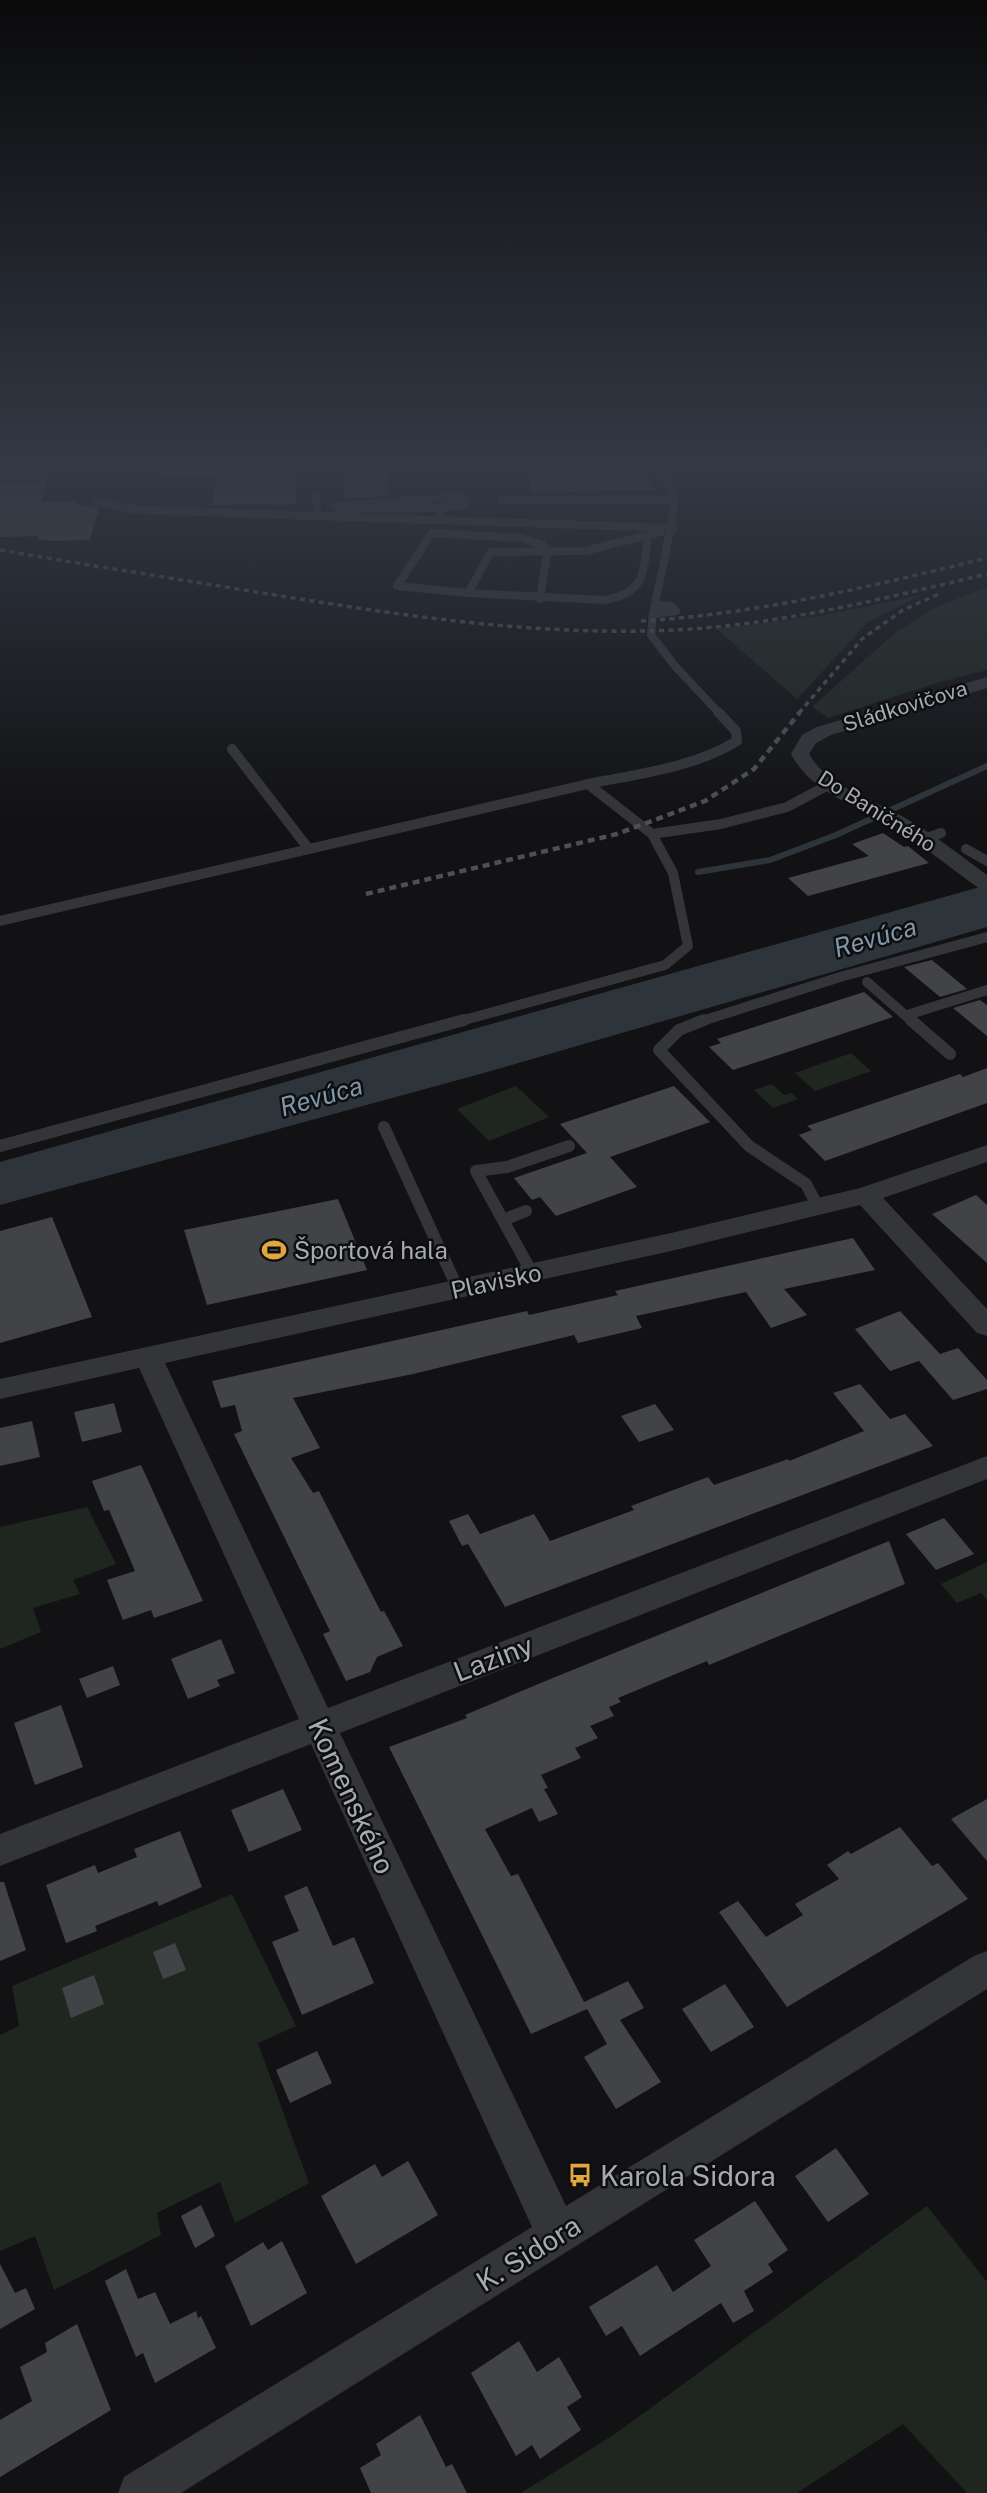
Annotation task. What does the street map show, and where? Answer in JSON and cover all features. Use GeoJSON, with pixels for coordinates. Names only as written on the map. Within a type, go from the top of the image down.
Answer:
{"type":"FeatureCollection","features":[{"type":"Feature","properties":{"kind":"street","name":"Sládkovičova"},"geometry":{"type":"LineString","coordinates":[[824,731],[987,682]]}},
{"type":"Feature","properties":{"kind":"street","name":"Do Baničného"},"geometry":{"type":"LineString","coordinates":[[824,731],[810,739],[800,754],[808,768],[830,784],[899,822],[932,836],[983,873]]}},
{"type":"Feature","properties":{"kind":"street","name":"Plavisko"},"geometry":{"type":"LineString","coordinates":[[0,1389],[532,1273],[818,1207],[866,1195],[987,1153]]}},
{"type":"Feature","properties":{"kind":"street"},"geometry":{"type":"LineString","coordinates":[[866,1195],[987,1326]]}},
{"type":"Feature","properties":{"kind":"street","name":"Komenského"},"geometry":{"type":"LineString","coordinates":[[148,1357],[534,2187],[559,2234]]}},
{"type":"Feature","properties":{"kind":"street","name":"Laziny"},"geometry":{"type":"LineString","coordinates":[[0,1850],[987,1467]]}},
{"type":"Feature","properties":{"kind":"street","name":"K. Sidora"},"geometry":{"type":"LineString","coordinates":[[140,2493],[987,1968]]}},
{"type":"Feature","properties":{"kind":"lane"},"geometry":{"type":"LineString","coordinates":[[399,582],[397,586],[468,593],[604,600],[623,597],[637,588],[639,582]]}},
{"type":"Feature","properties":{"kind":"lane"},"geometry":{"type":"LineString","coordinates":[[468,593],[474,582]]}},
{"type":"Feature","properties":{"kind":"lane"},"geometry":{"type":"LineString","coordinates":[[540,598],[542,582]]}},
{"type":"Feature","properties":{"kind":"lane"},"geometry":{"type":"LineString","coordinates":[[0,921],[727,750],[737,741],[736,731],[675,666],[651,635],[660,582]]}},
{"type":"Feature","properties":{"kind":"lane"},"geometry":{"type":"LineString","coordinates":[[653,614],[676,611],[671,606],[655,604]]}},
{"type":"Feature","properties":{"kind":"lane"},"geometry":{"type":"LineString","coordinates":[[232,749],[308,848]]}},
{"type":"Feature","properties":{"kind":"lane"},"geometry":{"type":"LineString","coordinates":[[0,1146],[665,965],[688,946],[672,865],[663,847],[652,834],[588,784]]}},
{"type":"Feature","properties":{"kind":"lane"},"geometry":{"type":"LineString","coordinates":[[652,834],[721,824],[787,807],[830,784]]}},
{"type":"Feature","properties":{"kind":"lane"},"geometry":{"type":"LineString","coordinates":[[966,849],[983,873]]}},
{"type":"Feature","properties":{"kind":"lane"},"geometry":{"type":"LineString","coordinates":[[818,1207],[806,1184],[749,1146],[659,1050],[679,1030],[700,1021],[853,973],[987,937]]}},
{"type":"Feature","properties":{"kind":"lane"},"geometry":{"type":"LineString","coordinates":[[867,982],[950,1054]]}},
{"type":"Feature","properties":{"kind":"lane"},"geometry":{"type":"LineString","coordinates":[[906,1015],[987,990]]}},
{"type":"Feature","properties":{"kind":"lane"},"geometry":{"type":"LineString","coordinates":[[383,1126],[458,1289]]}},
{"type":"Feature","properties":{"kind":"lane"},"geometry":{"type":"LineString","coordinates":[[532,1273],[476,1171],[508,1167],[569,1146]]}},
{"type":"Feature","properties":{"kind":"lane"},"geometry":{"type":"LineString","coordinates":[[503,1220],[526,1211]]}},
{"type":"Feature","properties":{"kind":"shaded area"},"geometry":{"type":"Polygon","coordinates":[[[984,588],[987,590],[987,670],[828,718],[812,707],[896,632],[934,608],[984,588]]]}},
{"type":"Feature","properties":{"kind":"shaded area"},"geometry":{"type":"Polygon","coordinates":[[[922,595],[868,622],[797,699],[717,629],[825,615],[922,595]]]}},
{"type":"Feature","properties":{"kind":"shaded area"},"geometry":{"type":"Polygon","coordinates":[[[851,1053],[871,1071],[815,1091],[795,1073],[851,1053]]]}},
{"type":"Feature","properties":{"kind":"shaded area"},"geometry":{"type":"Polygon","coordinates":[[[772,1084],[784,1095],[792,1093],[798,1099],[773,1108],[754,1090],[772,1084]]]}},
{"type":"Feature","properties":{"kind":"shaded area"},"geometry":{"type":"Polygon","coordinates":[[[516,1086],[549,1117],[489,1141],[457,1109],[516,1086]]]}},
{"type":"Feature","properties":{"kind":"shaded area"},"geometry":{"type":"Polygon","coordinates":[[[87,1507],[116,1564],[73,1580],[80,1594],[33,1608],[41,1632],[0,1649],[0,1527],[87,1507]]]}},
{"type":"Feature","properties":{"kind":"shaded area"},"geometry":{"type":"Polygon","coordinates":[[[987,1562],[987,1600],[981,1593],[957,1603],[941,1584],[987,1562]]]}},
{"type":"Feature","properties":{"kind":"shaded area"},"geometry":{"type":"Polygon","coordinates":[[[232,1894],[296,2026],[258,2043],[309,2183],[235,2223],[220,2182],[157,2213],[161,2235],[54,2290],[35,2236],[0,2251],[0,2035],[19,2026],[12,1986],[232,1894]]]}},
{"type":"Feature","properties":{"kind":"shaded area"},"geometry":{"type":"Polygon","coordinates":[[[927,2206],[987,2282],[987,2493],[967,2493],[903,2424],[797,2493],[521,2493],[615,2434],[927,2206]]]}},
{"type":"Feature","properties":{"kind":"water"},"geometry":{"type":"Polygon","coordinates":[[[987,885],[987,927],[491,1071],[0,1205],[0,1162],[987,885]]]}},
{"type":"Feature","properties":{"kind":"building"},"geometry":{"type":"Polygon","coordinates":[[[883,833],[904,847],[908,846],[929,863],[808,896],[788,878],[869,856],[852,844],[883,833]]]}},
{"type":"Feature","properties":{"kind":"building"},"geometry":{"type":"Polygon","coordinates":[[[932,960],[967,989],[940,997],[904,967],[932,960]]]}},
{"type":"Feature","properties":{"kind":"building"},"geometry":{"type":"Polygon","coordinates":[[[864,992],[893,1017],[733,1070],[709,1047],[721,1043],[717,1039],[864,992]]]}},
{"type":"Feature","properties":{"kind":"building"},"geometry":{"type":"Polygon","coordinates":[[[980,1000],[987,1005],[987,1036],[953,1008],[980,1000]]]}},
{"type":"Feature","properties":{"kind":"building"},"geometry":{"type":"Polygon","coordinates":[[[987,1068],[987,1103],[825,1161],[799,1135],[812,1130],[807,1126],[960,1074],[963,1077],[987,1068]]]}},
{"type":"Feature","properties":{"kind":"building"},"geometry":{"type":"Polygon","coordinates":[[[674,1086],[710,1122],[610,1157],[637,1187],[556,1216],[540,1197],[532,1200],[514,1178],[587,1153],[560,1124],[674,1086]]]}},
{"type":"Feature","properties":{"kind":"building"},"geometry":{"type":"Polygon","coordinates":[[[976,1195],[987,1205],[987,1263],[932,1214],[976,1195]]]}},
{"type":"Feature","properties":{"kind":"building","name":"Športová hala"},"geometry":{"type":"Polygon","coordinates":[[[338,1199],[367,1270],[207,1305],[184,1230],[338,1199]]]}},
{"type":"Feature","properties":{"kind":"building"},"geometry":{"type":"Polygon","coordinates":[[[52,1217],[92,1317],[0,1343],[0,1231],[52,1217]]]}},
{"type":"Feature","properties":{"kind":"building"},"geometry":{"type":"Polygon","coordinates":[[[853,1238],[875,1270],[784,1289],[807,1315],[771,1328],[746,1292],[636,1316],[642,1328],[578,1343],[574,1335],[413,1374],[293,1398],[320,1448],[291,1458],[313,1493],[319,1491],[381,1612],[384,1611],[403,1646],[377,1657],[370,1672],[346,1681],[323,1634],[330,1631],[234,1434],[242,1431],[235,1405],[221,1408],[212,1381],[527,1311],[529,1315],[618,1295],[615,1291],[853,1238]]]}},
{"type":"Feature","properties":{"kind":"building"},"geometry":{"type":"Polygon","coordinates":[[[900,1311],[940,1354],[958,1348],[987,1380],[987,1389],[953,1400],[919,1361],[890,1371],[855,1329],[900,1311]]]}},
{"type":"Feature","properties":{"kind":"building"},"geometry":{"type":"Polygon","coordinates":[[[860,1384],[890,1419],[905,1414],[933,1446],[505,1607],[468,1544],[462,1546],[449,1521],[468,1514],[480,1534],[534,1514],[550,1541],[634,1510],[631,1506],[708,1477],[714,1485],[788,1459],[789,1461],[864,1431],[833,1393],[860,1384]]]}},
{"type":"Feature","properties":{"kind":"building"},"geometry":{"type":"Polygon","coordinates":[[[114,1403],[122,1432],[82,1442],[74,1412],[114,1403]]]}},
{"type":"Feature","properties":{"kind":"building"},"geometry":{"type":"Polygon","coordinates":[[[655,1404],[674,1430],[639,1442],[621,1416],[655,1404]]]}},
{"type":"Feature","properties":{"kind":"building"},"geometry":{"type":"Polygon","coordinates":[[[32,1421],[40,1457],[0,1466],[0,1428],[32,1421]]]}},
{"type":"Feature","properties":{"kind":"building"},"geometry":{"type":"Polygon","coordinates":[[[141,1465],[203,1601],[154,1618],[151,1610],[123,1620],[107,1580],[135,1571],[109,1510],[104,1511],[92,1481],[141,1465]]]}},
{"type":"Feature","properties":{"kind":"building"},"geometry":{"type":"Polygon","coordinates":[[[944,1518],[974,1554],[936,1570],[906,1534],[944,1518]]]}},
{"type":"Feature","properties":{"kind":"building"},"geometry":{"type":"Polygon","coordinates":[[[889,1541],[905,1584],[709,1665],[707,1661],[618,1698],[621,1702],[609,1707],[614,1716],[590,1726],[598,1738],[575,1748],[581,1758],[541,1775],[548,1788],[544,1789],[558,1814],[539,1822],[532,1808],[485,1829],[511,1876],[518,1874],[584,2002],[628,1981],[644,2008],[620,2020],[661,2082],[616,2109],[584,2057],[607,2044],[587,2009],[531,2034],[389,1747],[467,1718],[465,1715],[548,1680],[889,1541]]]}},
{"type":"Feature","properties":{"kind":"building"},"geometry":{"type":"Polygon","coordinates":[[[221,1639],[235,1673],[217,1680],[220,1686],[188,1699],[171,1659],[221,1639]]]}},
{"type":"Feature","properties":{"kind":"building"},"geometry":{"type":"Polygon","coordinates":[[[113,1666],[120,1685],[87,1698],[79,1679],[113,1666]]]}},
{"type":"Feature","properties":{"kind":"building"},"geometry":{"type":"Polygon","coordinates":[[[61,1705],[83,1767],[35,1785],[14,1723],[61,1705]]]}},
{"type":"Feature","properties":{"kind":"building"},"geometry":{"type":"Polygon","coordinates":[[[283,1789],[302,1830],[249,1852],[231,1810],[283,1789]]]}},
{"type":"Feature","properties":{"kind":"building"},"geometry":{"type":"Polygon","coordinates":[[[987,1799],[987,1861],[951,1819],[987,1799]]]}},
{"type":"Feature","properties":{"kind":"building"},"geometry":{"type":"Polygon","coordinates":[[[900,1827],[932,1866],[938,1863],[968,1899],[787,2007],[719,1912],[738,1901],[766,1937],[803,1915],[795,1904],[839,1879],[827,1865],[848,1851],[851,1854],[900,1827]]]}},
{"type":"Feature","properties":{"kind":"building"},"geometry":{"type":"Polygon","coordinates":[[[180,1831],[202,1887],[159,1906],[157,1901],[95,1926],[97,1931],[66,1943],[46,1885],[95,1865],[98,1873],[137,1857],[134,1849],[180,1831]]]}},
{"type":"Feature","properties":{"kind":"building"},"geometry":{"type":"Polygon","coordinates":[[[0,1882],[4,1882],[26,1950],[0,1961],[0,1882]]]}},
{"type":"Feature","properties":{"kind":"building"},"geometry":{"type":"Polygon","coordinates":[[[307,1886],[333,1946],[354,1937],[374,1983],[302,2015],[272,1942],[299,1931],[284,1896],[307,1886]]]}},
{"type":"Feature","properties":{"kind":"building"},"geometry":{"type":"Polygon","coordinates":[[[175,1943],[186,1970],[163,1979],[153,1952],[175,1943]]]}},
{"type":"Feature","properties":{"kind":"building"},"geometry":{"type":"Polygon","coordinates":[[[94,1975],[104,2004],[71,2018],[62,1988],[94,1975]]]}},
{"type":"Feature","properties":{"kind":"building"},"geometry":{"type":"Polygon","coordinates":[[[725,1984],[754,2027],[711,2052],[682,2009],[725,1984]]]}},
{"type":"Feature","properties":{"kind":"building"},"geometry":{"type":"Polygon","coordinates":[[[317,2051],[332,2083],[290,2103],[276,2070],[317,2051]]]}},
{"type":"Feature","properties":{"kind":"building"},"geometry":{"type":"Polygon","coordinates":[[[836,2148],[869,2194],[828,2222],[795,2176],[836,2148]]]}},
{"type":"Feature","properties":{"kind":"building"},"geometry":{"type":"Polygon","coordinates":[[[408,2161],[438,2215],[356,2264],[321,2196],[375,2164],[382,2177],[408,2161]]]}},
{"type":"Feature","properties":{"kind":"building"},"geometry":{"type":"Polygon","coordinates":[[[755,2201],[788,2250],[768,2264],[773,2272],[744,2291],[754,2311],[733,2323],[721,2303],[640,2356],[622,2326],[606,2336],[589,2307],[657,2265],[673,2292],[711,2266],[694,2240],[755,2201]]]}},
{"type":"Feature","properties":{"kind":"building"},"geometry":{"type":"Polygon","coordinates":[[[201,2205],[215,2236],[195,2248],[181,2216],[201,2205]]]}},
{"type":"Feature","properties":{"kind":"building"},"geometry":{"type":"Polygon","coordinates":[[[282,2241],[307,2293],[251,2326],[225,2266],[263,2242],[268,2250],[282,2241]]]}},
{"type":"Feature","properties":{"kind":"building"},"geometry":{"type":"Polygon","coordinates":[[[0,2264],[15,2293],[26,2288],[35,2309],[0,2329],[0,2264]]]}},
{"type":"Feature","properties":{"kind":"building"},"geometry":{"type":"Polygon","coordinates":[[[126,2269],[138,2299],[155,2292],[170,2324],[196,2311],[216,2348],[155,2383],[143,2353],[136,2357],[105,2281],[126,2269]]]}},
{"type":"Feature","properties":{"kind":"building"},"geometry":{"type":"Polygon","coordinates":[[[77,2324],[111,2410],[0,2477],[0,2420],[32,2401],[20,2367],[47,2352],[45,2343],[77,2324]]]}},
{"type":"Feature","properties":{"kind":"building"},"geometry":{"type":"Polygon","coordinates":[[[519,2341],[537,2372],[559,2357],[582,2397],[567,2407],[581,2430],[540,2459],[532,2445],[516,2456],[471,2373],[519,2341]]]}},
{"type":"Feature","properties":{"kind":"building"},"geometry":{"type":"Polygon","coordinates":[[[420,2415],[446,2467],[452,2464],[467,2493],[371,2493],[360,2468],[381,2455],[376,2444],[420,2415]]]}},
{"type":"Feature","properties":{"kind":"waterway","name":"Revúca"},"geometry":{"type":"LineString","coordinates":[[698,872],[770,860],[836,835],[987,766]]}},
{"type":"Feature","properties":{"kind":"railway"},"geometry":{"type":"LineString","coordinates":[[197,582],[384,612],[486,624],[588,631],[729,626],[841,608],[951,582]]}},
{"type":"Feature","properties":{"kind":"railway"},"geometry":{"type":"LineString","coordinates":[[641,621],[729,612],[882,582]]}},
{"type":"Feature","properties":{"kind":"railway"},"geometry":{"type":"LineString","coordinates":[[799,713],[862,639],[903,610],[941,593]]}},
{"type":"Feature","properties":{"kind":"railway"},"geometry":{"type":"LineString","coordinates":[[366,894],[617,834],[705,801],[754,769],[800,712]]}},
{"type":"Feature","properties":{"kind":"place","name":"Športová hala"},"geometry":{"type":"Point","coordinates":[274,1250]}},
{"type":"Feature","properties":{"kind":"place","name":"Karola Sidora"},"geometry":{"type":"Point","coordinates":[580,2175]}}]}
